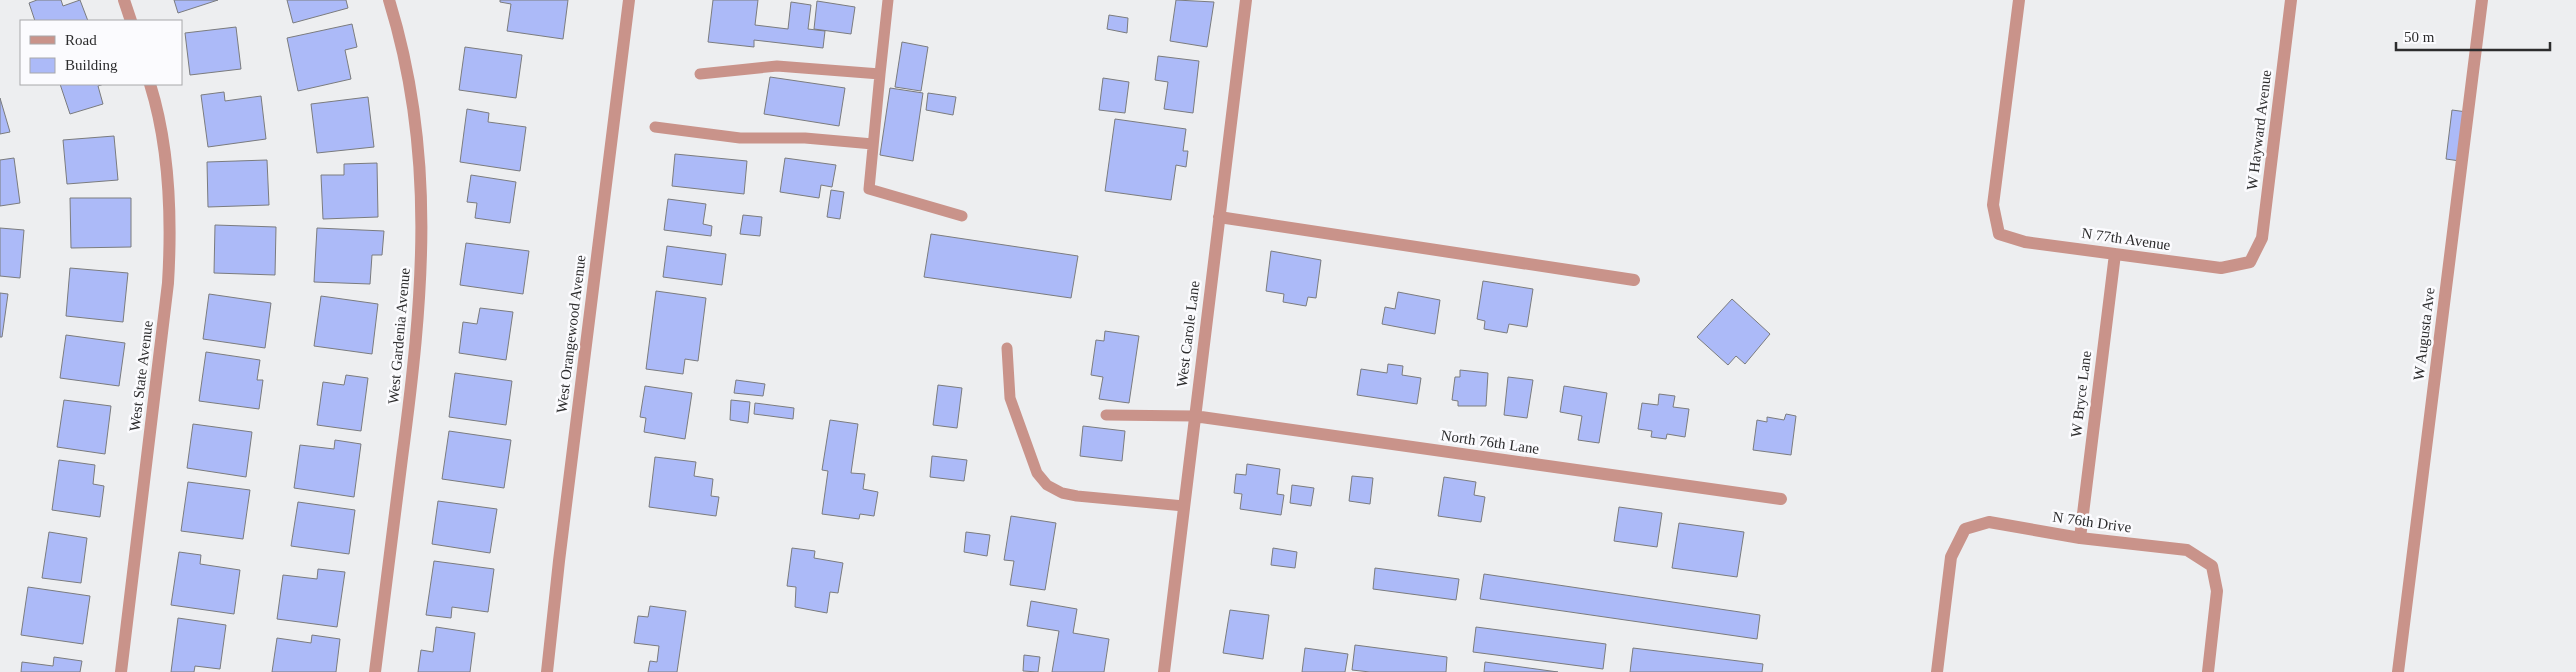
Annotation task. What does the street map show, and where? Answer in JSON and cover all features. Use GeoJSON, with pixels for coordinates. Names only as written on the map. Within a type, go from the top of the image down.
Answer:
{"type":"FeatureCollection","features":[{"type":"Feature","properties":{"kind":"street"},"geometry":{"type":"LineString","coordinates":[[124,0],[131,20]]}},
{"type":"Feature","properties":{"kind":"street","name":"West Orangewood Avenue"},"geometry":{"type":"LineString","coordinates":[[547,672],[559,561],[629,0]]}},
{"type":"Feature","properties":{"kind":"street","name":"West Carole Lane"},"geometry":{"type":"LineString","coordinates":[[1164,672],[1246,0]]}},
{"type":"Feature","properties":{"kind":"street","name":"N 77th Avenue"},"geometry":{"type":"LineString","coordinates":[[2019,0],[1994,205],[1999,234],[2025,242],[2221,268],[2250,262]]}},
{"type":"Feature","properties":{"kind":"street","name":"W Hayward Avenue"},"geometry":{"type":"LineString","coordinates":[[2250,262],[2262,238],[2291,0]]}},
{"type":"Feature","properties":{"kind":"street","name":"W Augusta Ave"},"geometry":{"type":"LineString","coordinates":[[2398,672],[2482,0]]}},
{"type":"Feature","properties":{"kind":"street","name":"West Gardenia Avenue"},"geometry":{"type":"LineString","coordinates":[[374,672],[413,378],[423,242],[419,151],[393,1]]}},
{"type":"Feature","properties":{"kind":"street","name":"West State Avenue"},"geometry":{"type":"LineString","coordinates":[[121,672],[168,283],[171,244],[166,159],[158,109],[150,85]]}},
{"type":"Feature","properties":{"kind":"street"},"geometry":{"type":"LineString","coordinates":[[1219,217],[1634,280]]}},
{"type":"Feature","properties":{"kind":"street","name":"W Bryce Lane"},"geometry":{"type":"LineString","coordinates":[[2080,538],[2114,254]]}},
{"type":"Feature","properties":{"kind":"street","name":"North 76th Lane"},"geometry":{"type":"LineString","coordinates":[[1194,416],[1781,499]]}},
{"type":"Feature","properties":{"kind":"street","name":"N 76th Drive"},"geometry":{"type":"LineString","coordinates":[[1936,672],[1951,557],[1965,529],[1989,522],[2080,538],[2187,550],[2212,566],[2217,591],[2208,672]]}},
{"type":"Feature","properties":{"kind":"lane"},"geometry":{"type":"LineString","coordinates":[[888,0],[869,190],[962,216]]}},
{"type":"Feature","properties":{"kind":"lane"},"geometry":{"type":"LineString","coordinates":[[700,74],[777,66],[880,74]]}},
{"type":"Feature","properties":{"kind":"lane"},"geometry":{"type":"LineString","coordinates":[[654,127],[740,138],[805,138],[874,144]]}},
{"type":"Feature","properties":{"kind":"lane"},"geometry":{"type":"LineString","coordinates":[[1007,348],[1010,398],[1037,473],[1048,486],[1062,493],[1077,496],[1184,506]]}},
{"type":"Feature","properties":{"kind":"lane"},"geometry":{"type":"LineString","coordinates":[[1106,415],[1194,416]]}},
{"type":"Feature","properties":{"kind":"building"},"geometry":{"type":"Polygon","coordinates":[[[37,0],[61,0],[63,6],[80,0],[88,20],[35,20],[29,3],[37,0]]]}},
{"type":"Feature","properties":{"kind":"building"},"geometry":{"type":"Polygon","coordinates":[[[174,0],[218,0],[178,13],[174,0]]]}},
{"type":"Feature","properties":{"kind":"building"},"geometry":{"type":"Polygon","coordinates":[[[287,0],[346,0],[348,8],[293,23],[287,0]]]}},
{"type":"Feature","properties":{"kind":"building"},"geometry":{"type":"Polygon","coordinates":[[[500,0],[568,0],[563,39],[507,31],[511,4],[500,2],[500,0]]]}},
{"type":"Feature","properties":{"kind":"building"},"geometry":{"type":"Polygon","coordinates":[[[713,0],[758,0],[755,25],[788,29],[791,2],[811,5],[808,29],[825,31],[823,48],[754,40],[754,47],[708,42],[713,0]]]}},
{"type":"Feature","properties":{"kind":"building"},"geometry":{"type":"Polygon","coordinates":[[[1176,0],[1214,2],[1207,47],[1170,41],[1176,0]]]}},
{"type":"Feature","properties":{"kind":"building"},"geometry":{"type":"Polygon","coordinates":[[[817,1],[855,7],[851,34],[814,29],[817,1]]]}},
{"type":"Feature","properties":{"kind":"building"},"geometry":{"type":"Polygon","coordinates":[[[1109,15],[1128,18],[1127,33],[1107,29],[1109,15]]]}},
{"type":"Feature","properties":{"kind":"building"},"geometry":{"type":"Polygon","coordinates":[[[352,24],[357,47],[345,50],[351,79],[298,91],[287,38],[352,24]]]}},
{"type":"Feature","properties":{"kind":"building"},"geometry":{"type":"Polygon","coordinates":[[[236,27],[241,69],[190,75],[185,33],[236,27]]]}},
{"type":"Feature","properties":{"kind":"building"},"geometry":{"type":"Polygon","coordinates":[[[902,42],[928,47],[921,91],[895,87],[902,42]]]}},
{"type":"Feature","properties":{"kind":"building"},"geometry":{"type":"Polygon","coordinates":[[[465,47],[522,55],[516,98],[459,90],[465,47]]]}},
{"type":"Feature","properties":{"kind":"building"},"geometry":{"type":"Polygon","coordinates":[[[1158,56],[1199,61],[1193,113],[1164,109],[1168,82],[1155,80],[1158,56]]]}},
{"type":"Feature","properties":{"kind":"building"},"geometry":{"type":"Polygon","coordinates":[[[770,77],[845,88],[839,126],[764,114],[770,77]]]}},
{"type":"Feature","properties":{"kind":"building"},"geometry":{"type":"Polygon","coordinates":[[[1103,78],[1129,82],[1125,113],[1099,110],[1103,78]]]}},
{"type":"Feature","properties":{"kind":"building"},"geometry":{"type":"Polygon","coordinates":[[[60,85],[101,85],[98,86],[103,104],[70,114],[60,85]]]}},
{"type":"Feature","properties":{"kind":"building"},"geometry":{"type":"Polygon","coordinates":[[[890,88],[923,93],[913,161],[880,155],[890,88]]]}},
{"type":"Feature","properties":{"kind":"building"},"geometry":{"type":"Polygon","coordinates":[[[224,92],[225,101],[261,96],[266,139],[208,147],[201,95],[224,92]]]}},
{"type":"Feature","properties":{"kind":"building"},"geometry":{"type":"Polygon","coordinates":[[[928,93],[956,97],[953,115],[926,110],[928,93]]]}},
{"type":"Feature","properties":{"kind":"building"},"geometry":{"type":"Polygon","coordinates":[[[368,97],[374,147],[317,153],[311,104],[368,97]]]}},
{"type":"Feature","properties":{"kind":"building"},"geometry":{"type":"Polygon","coordinates":[[[0,98],[10,132],[0,134],[0,98]]]}},
{"type":"Feature","properties":{"kind":"building"},"geometry":{"type":"Polygon","coordinates":[[[467,109],[489,113],[488,122],[526,127],[520,171],[460,162],[467,109]]]}},
{"type":"Feature","properties":{"kind":"building"},"geometry":{"type":"Polygon","coordinates":[[[2452,110],[2467,112],[2460,161],[2446,159],[2452,110]]]}},
{"type":"Feature","properties":{"kind":"building"},"geometry":{"type":"Polygon","coordinates":[[[1115,119],[1186,129],[1183,151],[1188,151],[1186,167],[1176,165],[1171,200],[1105,191],[1115,119]]]}},
{"type":"Feature","properties":{"kind":"building"},"geometry":{"type":"Polygon","coordinates":[[[114,136],[118,180],[67,184],[63,140],[114,136]]]}},
{"type":"Feature","properties":{"kind":"building"},"geometry":{"type":"Polygon","coordinates":[[[675,154],[747,161],[744,194],[672,186],[675,154]]]}},
{"type":"Feature","properties":{"kind":"building"},"geometry":{"type":"Polygon","coordinates":[[[14,158],[20,203],[0,206],[0,160],[14,158]]]}},
{"type":"Feature","properties":{"kind":"building"},"geometry":{"type":"Polygon","coordinates":[[[785,158],[836,165],[832,187],[821,185],[819,198],[780,192],[785,158]]]}},
{"type":"Feature","properties":{"kind":"building"},"geometry":{"type":"Polygon","coordinates":[[[267,160],[269,205],[208,207],[207,162],[267,160]]]}},
{"type":"Feature","properties":{"kind":"building"},"geometry":{"type":"Polygon","coordinates":[[[377,163],[378,217],[323,219],[321,175],[344,175],[344,164],[377,163]]]}},
{"type":"Feature","properties":{"kind":"building"},"geometry":{"type":"Polygon","coordinates":[[[471,175],[516,182],[510,223],[475,218],[477,203],[467,202],[471,175]]]}},
{"type":"Feature","properties":{"kind":"building"},"geometry":{"type":"Polygon","coordinates":[[[831,190],[844,192],[840,219],[827,217],[831,190]]]}},
{"type":"Feature","properties":{"kind":"building"},"geometry":{"type":"Polygon","coordinates":[[[70,198],[131,198],[131,247],[71,248],[70,198]]]}},
{"type":"Feature","properties":{"kind":"building"},"geometry":{"type":"Polygon","coordinates":[[[668,199],[706,204],[703,224],[712,226],[711,236],[664,230],[668,199]]]}},
{"type":"Feature","properties":{"kind":"building"},"geometry":{"type":"Polygon","coordinates":[[[743,215],[762,217],[760,236],[740,234],[743,215]]]}},
{"type":"Feature","properties":{"kind":"building"},"geometry":{"type":"Polygon","coordinates":[[[215,225],[276,227],[275,275],[214,273],[215,225]]]}},
{"type":"Feature","properties":{"kind":"building"},"geometry":{"type":"Polygon","coordinates":[[[0,228],[24,230],[20,278],[0,276],[0,228]]]}},
{"type":"Feature","properties":{"kind":"building"},"geometry":{"type":"Polygon","coordinates":[[[317,228],[384,231],[382,255],[372,255],[370,284],[314,282],[317,228]]]}},
{"type":"Feature","properties":{"kind":"building"},"geometry":{"type":"Polygon","coordinates":[[[931,234],[1078,256],[1071,298],[924,277],[931,234]]]}},
{"type":"Feature","properties":{"kind":"building"},"geometry":{"type":"Polygon","coordinates":[[[466,243],[529,251],[523,294],[460,285],[466,243]]]}},
{"type":"Feature","properties":{"kind":"building"},"geometry":{"type":"Polygon","coordinates":[[[667,246],[726,254],[722,285],[663,277],[667,246]]]}},
{"type":"Feature","properties":{"kind":"building"},"geometry":{"type":"Polygon","coordinates":[[[1271,251],[1321,260],[1316,298],[1308,297],[1306,306],[1283,302],[1284,294],[1266,291],[1271,251]]]}},
{"type":"Feature","properties":{"kind":"building"},"geometry":{"type":"Polygon","coordinates":[[[70,268],[128,273],[123,322],[66,316],[70,268]]]}},
{"type":"Feature","properties":{"kind":"building"},"geometry":{"type":"Polygon","coordinates":[[[1483,281],[1533,289],[1527,327],[1509,324],[1507,333],[1484,329],[1485,321],[1477,319],[1483,281]]]}},
{"type":"Feature","properties":{"kind":"building"},"geometry":{"type":"Polygon","coordinates":[[[656,291],[706,298],[698,361],[685,359],[683,374],[646,369],[656,291]]]}},
{"type":"Feature","properties":{"kind":"building"},"geometry":{"type":"Polygon","coordinates":[[[1398,292],[1440,300],[1435,334],[1382,324],[1385,307],[1395,309],[1398,292]]]}},
{"type":"Feature","properties":{"kind":"building"},"geometry":{"type":"Polygon","coordinates":[[[0,293],[8,294],[2,337],[0,337],[0,293]]]}},
{"type":"Feature","properties":{"kind":"building"},"geometry":{"type":"Polygon","coordinates":[[[209,294],[271,303],[265,348],[203,339],[209,294]]]}},
{"type":"Feature","properties":{"kind":"building"},"geometry":{"type":"Polygon","coordinates":[[[321,296],[378,304],[372,354],[314,346],[321,296]]]}},
{"type":"Feature","properties":{"kind":"building"},"geometry":{"type":"Polygon","coordinates":[[[1732,299],[1770,334],[1745,364],[1736,356],[1728,365],[1697,337],[1732,299]]]}},
{"type":"Feature","properties":{"kind":"building"},"geometry":{"type":"Polygon","coordinates":[[[480,308],[513,312],[506,360],[459,353],[463,322],[477,324],[480,308]]]}},
{"type":"Feature","properties":{"kind":"building"},"geometry":{"type":"Polygon","coordinates":[[[1105,331],[1139,336],[1129,403],[1099,399],[1103,377],[1091,375],[1096,340],[1104,341],[1105,331]]]}},
{"type":"Feature","properties":{"kind":"building"},"geometry":{"type":"Polygon","coordinates":[[[66,335],[125,343],[119,386],[60,378],[66,335]]]}},
{"type":"Feature","properties":{"kind":"building"},"geometry":{"type":"Polygon","coordinates":[[[206,352],[260,360],[257,380],[263,380],[259,409],[199,401],[206,352]]]}},
{"type":"Feature","properties":{"kind":"building"},"geometry":{"type":"Polygon","coordinates":[[[1388,364],[1403,366],[1402,375],[1421,378],[1417,404],[1357,395],[1361,369],[1387,373],[1388,364]]]}},
{"type":"Feature","properties":{"kind":"building"},"geometry":{"type":"Polygon","coordinates":[[[1460,370],[1488,373],[1486,406],[1458,406],[1458,401],[1452,400],[1455,377],[1460,377],[1460,370]]]}},
{"type":"Feature","properties":{"kind":"building"},"geometry":{"type":"Polygon","coordinates":[[[455,373],[512,381],[506,425],[449,417],[455,373]]]}},
{"type":"Feature","properties":{"kind":"building"},"geometry":{"type":"Polygon","coordinates":[[[346,375],[368,378],[361,431],[317,425],[323,382],[344,385],[346,375]]]}},
{"type":"Feature","properties":{"kind":"building"},"geometry":{"type":"Polygon","coordinates":[[[1508,377],[1533,380],[1527,418],[1504,415],[1508,377]]]}},
{"type":"Feature","properties":{"kind":"building"},"geometry":{"type":"Polygon","coordinates":[[[736,380],[765,384],[763,396],[734,393],[736,380]]]}},
{"type":"Feature","properties":{"kind":"building"},"geometry":{"type":"Polygon","coordinates":[[[938,385],[962,388],[957,428],[933,425],[938,385]]]}},
{"type":"Feature","properties":{"kind":"building"},"geometry":{"type":"Polygon","coordinates":[[[645,386],[692,393],[685,439],[644,432],[646,418],[640,417],[645,386]]]}},
{"type":"Feature","properties":{"kind":"building"},"geometry":{"type":"Polygon","coordinates":[[[1564,386],[1607,393],[1599,443],[1578,440],[1582,416],[1560,412],[1564,386]]]}},
{"type":"Feature","properties":{"kind":"building"},"geometry":{"type":"Polygon","coordinates":[[[1659,394],[1675,396],[1673,407],[1689,409],[1685,437],[1667,434],[1666,439],[1651,437],[1652,431],[1638,429],[1642,403],[1658,405],[1659,394]]]}},
{"type":"Feature","properties":{"kind":"building"},"geometry":{"type":"Polygon","coordinates":[[[64,400],[111,406],[105,454],[57,447],[64,400]]]}},
{"type":"Feature","properties":{"kind":"building"},"geometry":{"type":"Polygon","coordinates":[[[731,400],[750,402],[748,423],[730,420],[731,400]]]}},
{"type":"Feature","properties":{"kind":"building"},"geometry":{"type":"Polygon","coordinates":[[[755,403],[794,408],[793,419],[754,414],[755,403]]]}},
{"type":"Feature","properties":{"kind":"building"},"geometry":{"type":"Polygon","coordinates":[[[1786,414],[1796,416],[1791,455],[1753,450],[1757,420],[1767,422],[1767,417],[1784,420],[1786,414]]]}},
{"type":"Feature","properties":{"kind":"building"},"geometry":{"type":"Polygon","coordinates":[[[830,420],[858,424],[851,473],[865,474],[863,489],[878,492],[874,516],[860,514],[859,519],[822,514],[828,471],[822,470],[830,420]]]}},
{"type":"Feature","properties":{"kind":"building"},"geometry":{"type":"Polygon","coordinates":[[[193,424],[252,432],[246,477],[187,468],[193,424]]]}},
{"type":"Feature","properties":{"kind":"building"},"geometry":{"type":"Polygon","coordinates":[[[1083,426],[1125,431],[1122,461],[1080,456],[1083,426]]]}},
{"type":"Feature","properties":{"kind":"building"},"geometry":{"type":"Polygon","coordinates":[[[449,431],[511,440],[504,488],[442,479],[449,431]]]}},
{"type":"Feature","properties":{"kind":"building"},"geometry":{"type":"Polygon","coordinates":[[[335,440],[361,444],[354,497],[294,488],[300,445],[334,449],[335,440]]]}},
{"type":"Feature","properties":{"kind":"building"},"geometry":{"type":"Polygon","coordinates":[[[932,456],[967,460],[964,481],[930,477],[932,456]]]}},
{"type":"Feature","properties":{"kind":"building"},"geometry":{"type":"Polygon","coordinates":[[[655,457],[696,462],[694,476],[713,479],[711,496],[719,497],[716,516],[649,507],[655,457]]]}},
{"type":"Feature","properties":{"kind":"building"},"geometry":{"type":"Polygon","coordinates":[[[59,460],[95,465],[93,484],[104,486],[100,517],[52,510],[59,460]]]}},
{"type":"Feature","properties":{"kind":"building"},"geometry":{"type":"Polygon","coordinates":[[[1247,464],[1280,469],[1277,494],[1284,495],[1281,515],[1240,509],[1242,494],[1234,493],[1236,474],[1246,475],[1247,464]]]}},
{"type":"Feature","properties":{"kind":"building"},"geometry":{"type":"Polygon","coordinates":[[[1352,476],[1373,478],[1370,504],[1349,501],[1352,476]]]}},
{"type":"Feature","properties":{"kind":"building"},"geometry":{"type":"Polygon","coordinates":[[[1444,477],[1476,482],[1474,495],[1485,497],[1481,522],[1438,516],[1444,477]]]}},
{"type":"Feature","properties":{"kind":"building"},"geometry":{"type":"Polygon","coordinates":[[[188,482],[250,490],[243,539],[181,531],[188,482]]]}},
{"type":"Feature","properties":{"kind":"building"},"geometry":{"type":"Polygon","coordinates":[[[1292,485],[1314,488],[1311,506],[1290,503],[1292,485]]]}},
{"type":"Feature","properties":{"kind":"building"},"geometry":{"type":"Polygon","coordinates":[[[438,501],[497,509],[490,553],[432,544],[438,501]]]}},
{"type":"Feature","properties":{"kind":"building"},"geometry":{"type":"Polygon","coordinates":[[[298,502],[355,510],[349,554],[291,546],[298,502]]]}},
{"type":"Feature","properties":{"kind":"building"},"geometry":{"type":"Polygon","coordinates":[[[1619,507],[1662,513],[1657,547],[1614,541],[1619,507]]]}},
{"type":"Feature","properties":{"kind":"building"},"geometry":{"type":"Polygon","coordinates":[[[1011,516],[1056,523],[1045,590],[1010,585],[1014,561],[1004,560],[1011,516]]]}},
{"type":"Feature","properties":{"kind":"building"},"geometry":{"type":"Polygon","coordinates":[[[1679,523],[1744,532],[1737,577],[1672,568],[1679,523]]]}},
{"type":"Feature","properties":{"kind":"building"},"geometry":{"type":"Polygon","coordinates":[[[49,532],[87,538],[81,583],[42,578],[49,532]]]}},
{"type":"Feature","properties":{"kind":"building"},"geometry":{"type":"Polygon","coordinates":[[[966,532],[990,535],[987,556],[964,552],[966,532]]]}},
{"type":"Feature","properties":{"kind":"building"},"geometry":{"type":"Polygon","coordinates":[[[792,548],[815,551],[814,558],[843,563],[838,593],[830,592],[827,613],[795,607],[796,587],[787,586],[792,548]]]}},
{"type":"Feature","properties":{"kind":"building"},"geometry":{"type":"Polygon","coordinates":[[[1273,548],[1297,552],[1295,568],[1271,565],[1273,548]]]}},
{"type":"Feature","properties":{"kind":"building"},"geometry":{"type":"Polygon","coordinates":[[[179,552],[201,555],[200,564],[240,570],[234,614],[171,605],[179,552]]]}},
{"type":"Feature","properties":{"kind":"building"},"geometry":{"type":"Polygon","coordinates":[[[434,561],[494,569],[488,612],[452,607],[451,618],[426,615],[434,561]]]}},
{"type":"Feature","properties":{"kind":"building"},"geometry":{"type":"Polygon","coordinates":[[[1375,568],[1459,579],[1456,600],[1373,589],[1375,568]]]}},
{"type":"Feature","properties":{"kind":"building"},"geometry":{"type":"Polygon","coordinates":[[[318,569],[345,572],[337,627],[277,619],[283,575],[317,579],[318,569]]]}},
{"type":"Feature","properties":{"kind":"building"},"geometry":{"type":"Polygon","coordinates":[[[1484,574],[1760,615],[1757,639],[1480,599],[1484,574]]]}},
{"type":"Feature","properties":{"kind":"building"},"geometry":{"type":"Polygon","coordinates":[[[28,587],[90,596],[83,644],[21,635],[28,587]]]}},
{"type":"Feature","properties":{"kind":"building"},"geometry":{"type":"Polygon","coordinates":[[[1031,601],[1077,609],[1073,633],[1109,639],[1104,672],[1052,672],[1059,631],[1027,626],[1031,601]]]}},
{"type":"Feature","properties":{"kind":"building"},"geometry":{"type":"Polygon","coordinates":[[[650,606],[686,611],[677,672],[648,672],[650,661],[657,662],[659,646],[634,643],[638,616],[648,617],[650,606]]]}},
{"type":"Feature","properties":{"kind":"building"},"geometry":{"type":"Polygon","coordinates":[[[1230,610],[1269,615],[1263,659],[1223,653],[1230,610]]]}},
{"type":"Feature","properties":{"kind":"building"},"geometry":{"type":"Polygon","coordinates":[[[178,618],[226,625],[220,669],[195,666],[194,672],[171,672],[178,618]]]}},
{"type":"Feature","properties":{"kind":"building"},"geometry":{"type":"Polygon","coordinates":[[[436,627],[475,633],[470,672],[418,672],[421,650],[433,652],[436,627]]]}},
{"type":"Feature","properties":{"kind":"building"},"geometry":{"type":"Polygon","coordinates":[[[1476,627],[1606,644],[1603,669],[1473,652],[1476,627]]]}},
{"type":"Feature","properties":{"kind":"building"},"geometry":{"type":"Polygon","coordinates":[[[312,635],[340,639],[336,672],[272,672],[277,638],[311,643],[312,635]]]}},
{"type":"Feature","properties":{"kind":"building"},"geometry":{"type":"Polygon","coordinates":[[[1355,645],[1447,657],[1446,672],[1370,672],[1352,670],[1355,645]]]}},
{"type":"Feature","properties":{"kind":"building"},"geometry":{"type":"Polygon","coordinates":[[[1305,648],[1348,654],[1345,672],[1302,672],[1305,648]]]}},
{"type":"Feature","properties":{"kind":"building"},"geometry":{"type":"Polygon","coordinates":[[[1633,648],[1763,664],[1762,672],[1630,672],[1633,648]]]}},
{"type":"Feature","properties":{"kind":"building"},"geometry":{"type":"Polygon","coordinates":[[[1024,655],[1040,657],[1038,672],[1023,671],[1024,655]]]}},
{"type":"Feature","properties":{"kind":"building"},"geometry":{"type":"Polygon","coordinates":[[[54,657],[82,661],[80,672],[21,672],[22,662],[53,666],[54,657]]]}},
{"type":"Feature","properties":{"kind":"building"},"geometry":{"type":"Polygon","coordinates":[[[1485,662],[1558,672],[1484,672],[1485,662]]]}}]}
